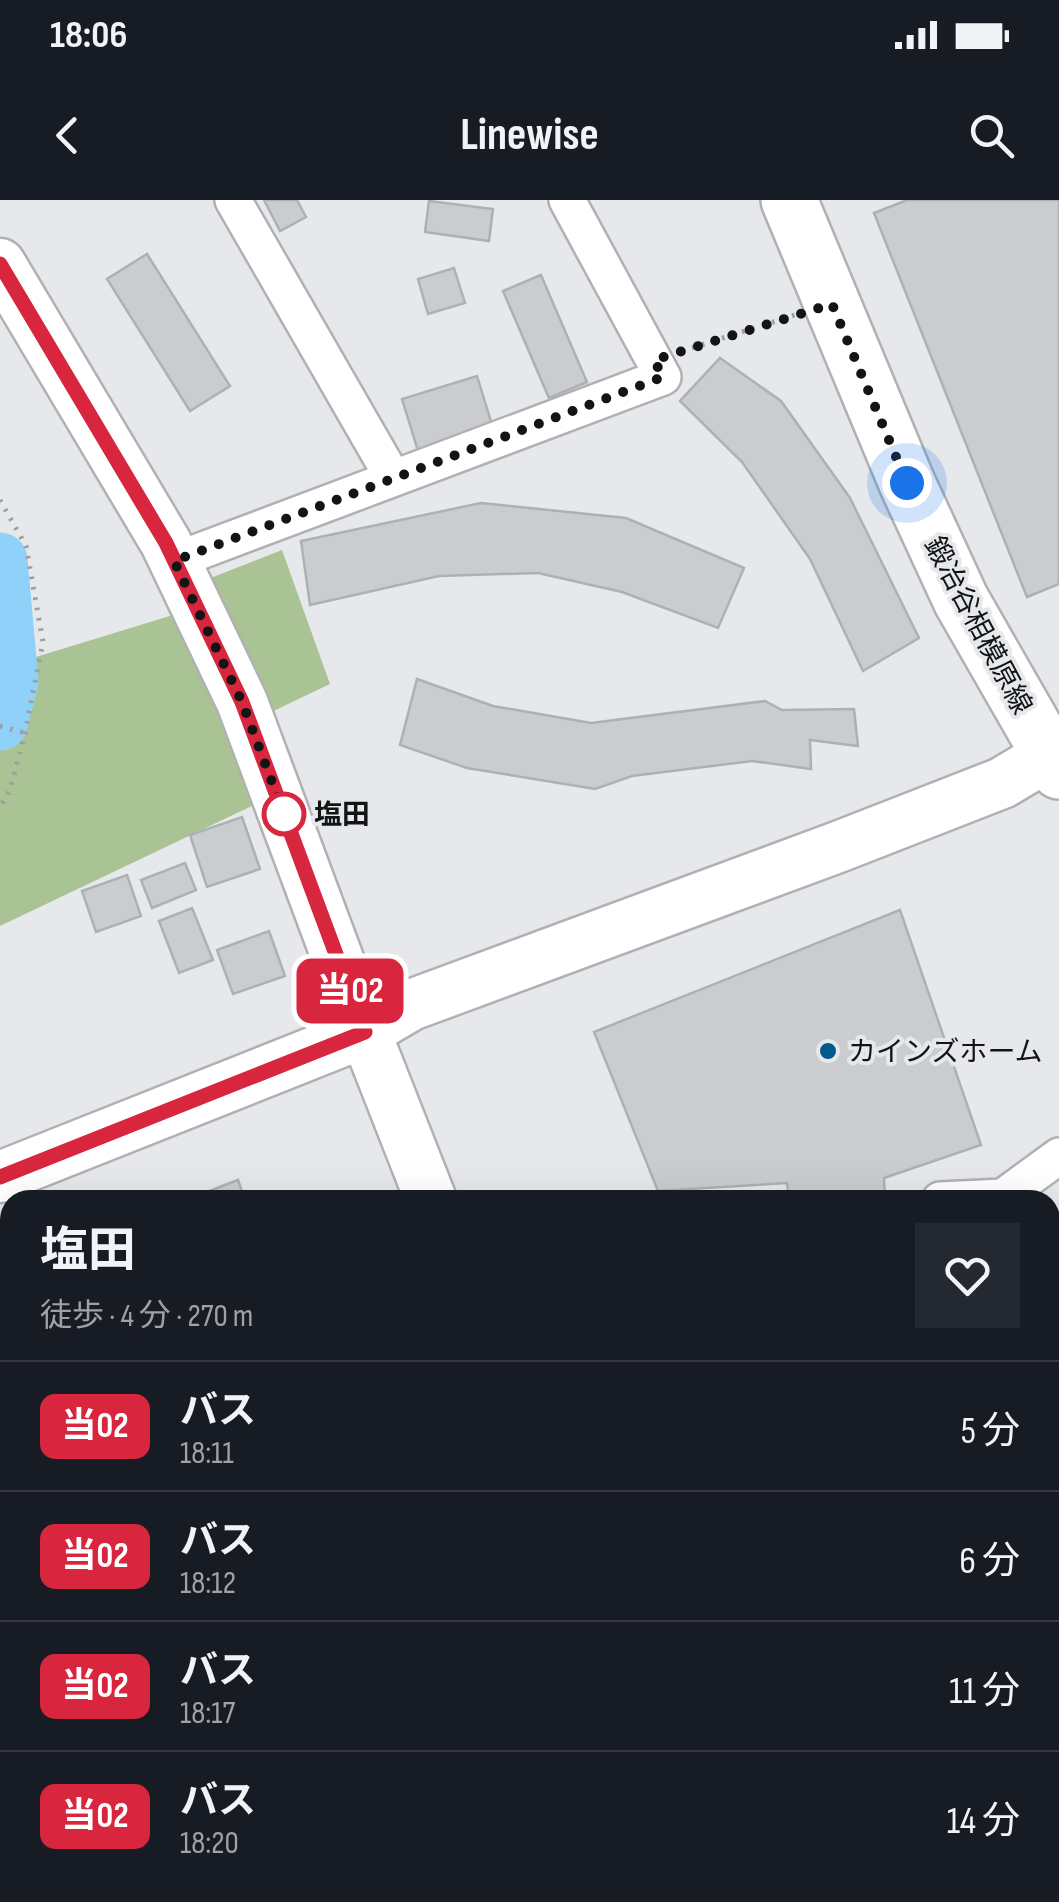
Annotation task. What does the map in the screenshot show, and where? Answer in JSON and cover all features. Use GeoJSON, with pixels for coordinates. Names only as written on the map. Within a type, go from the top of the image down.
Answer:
{"type":"FeatureCollection","features":[{"type":"Feature","properties":{"kind":"main road","name":"鍛冶谷相模原線"},"geometry":{"type":"LineString","coordinates":[[789,200],[907,483],[961,600],[1054,763]]}},
{"type":"Feature","properties":{"kind":"street"},"geometry":{"type":"LineString","coordinates":[[233,200],[393,478]]}},
{"type":"Feature","properties":{"kind":"street"},"geometry":{"type":"LineString","coordinates":[[174,561],[663,377],[567,200]]}},
{"type":"Feature","properties":{"kind":"street"},"geometry":{"type":"LineString","coordinates":[[0,264],[166,543],[242,702],[427,1190]]}},
{"type":"Feature","properties":{"kind":"street"},"geometry":{"type":"LineString","coordinates":[[0,1177],[365,1032],[411,1005],[1054,763]]}},
{"type":"Feature","properties":{"kind":"street"},"geometry":{"type":"LineString","coordinates":[[1013,1190],[1059,1156]]}},
{"type":"Feature","properties":{"kind":"path"},"geometry":{"type":"LineString","coordinates":[[654,360],[832,304]]}},
{"type":"Feature","properties":{"kind":"path"},"geometry":{"type":"LineString","coordinates":[[0,500],[26,546],[43,642],[10,790],[0,807]]}},
{"type":"Feature","properties":{"kind":"path"},"geometry":{"type":"LineString","coordinates":[[0,726],[25,732]]}},
{"type":"Feature","properties":{"kind":"green space"},"geometry":{"type":"Polygon","coordinates":[[[282,550],[330,684],[265,715],[203,581],[282,550]]]}},
{"type":"Feature","properties":{"kind":"green space"},"geometry":{"type":"Polygon","coordinates":[[[173,615],[258,803],[0,926],[0,668],[173,615]]]}},
{"type":"Feature","properties":{"kind":"building"},"geometry":{"type":"Polygon","coordinates":[[[264,200],[297,200],[306,217],[280,231],[264,200]]]}},
{"type":"Feature","properties":{"kind":"building"},"geometry":{"type":"Polygon","coordinates":[[[907,200],[1059,200],[1059,584],[1027,597],[874,213],[907,200]]]}},
{"type":"Feature","properties":{"kind":"building"},"geometry":{"type":"Polygon","coordinates":[[[429,201],[493,209],[489,241],[425,232],[429,201]]]}},
{"type":"Feature","properties":{"kind":"building"},"geometry":{"type":"Polygon","coordinates":[[[147,254],[230,386],[190,411],[107,279],[147,254]]]}},
{"type":"Feature","properties":{"kind":"building"},"geometry":{"type":"Polygon","coordinates":[[[454,268],[465,303],[428,314],[418,279],[454,268]]]}},
{"type":"Feature","properties":{"kind":"building"},"geometry":{"type":"Polygon","coordinates":[[[541,275],[587,382],[549,398],[503,291],[541,275]]]}},
{"type":"Feature","properties":{"kind":"building"},"geometry":{"type":"Polygon","coordinates":[[[720,358],[781,401],[850,498],[919,638],[863,671],[810,559],[742,462],[680,401],[720,358]]]}},
{"type":"Feature","properties":{"kind":"building"},"geometry":{"type":"Polygon","coordinates":[[[477,376],[493,428],[418,451],[402,399],[477,376]]]}},
{"type":"Feature","properties":{"kind":"building"},"geometry":{"type":"Polygon","coordinates":[[[481,503],[626,518],[744,568],[718,628],[622,592],[538,573],[439,576],[310,605],[301,541],[481,503]]]}},
{"type":"Feature","properties":{"kind":"building"},"geometry":{"type":"Polygon","coordinates":[[[417,679],[493,706],[591,723],[765,701],[782,710],[854,709],[858,746],[810,740],[811,769],[752,761],[632,776],[595,789],[467,768],[400,745],[417,679]]]}},
{"type":"Feature","properties":{"kind":"building"},"geometry":{"type":"Polygon","coordinates":[[[242,817],[260,869],[207,887],[190,835],[242,817]]]}},
{"type":"Feature","properties":{"kind":"building"},"geometry":{"type":"Polygon","coordinates":[[[185,863],[196,890],[152,908],[141,880],[185,863]]]}},
{"type":"Feature","properties":{"kind":"building"},"geometry":{"type":"Polygon","coordinates":[[[127,875],[141,916],[96,932],[82,891],[127,875]]]}},
{"type":"Feature","properties":{"kind":"building"},"geometry":{"type":"Polygon","coordinates":[[[192,908],[213,960],[179,973],[159,921],[192,908]]]}},
{"type":"Feature","properties":{"kind":"building"},"geometry":{"type":"Polygon","coordinates":[[[900,910],[981,1145],[884,1178],[885,1190],[788,1190],[787,1183],[658,1190],[594,1032],[900,910]]]}},
{"type":"Feature","properties":{"kind":"building"},"geometry":{"type":"Polygon","coordinates":[[[269,931],[285,976],[233,994],[217,950],[269,931]]]}},
{"type":"Feature","properties":{"kind":"building"},"geometry":{"type":"Polygon","coordinates":[[[238,1180],[242,1190],[212,1190],[238,1180]]]}},
{"type":"Feature","properties":{"kind":"waterway"},"geometry":{"type":"LineString","coordinates":[[0,560],[11,682],[0,723]]}},
{"type":"Feature","properties":{"kind":"bus line","name":"当02"},"geometry":{"type":"LineString","coordinates":[[0,264],[166,543],[242,702],[365,1032],[0,1177]]}},
{"type":"Feature","properties":{"kind":"place","name":"塩田"},"geometry":{"type":"Point","coordinates":[284,814]}},
{"type":"Feature","properties":{"kind":"place","name":"カインズホーム"},"geometry":{"type":"Point","coordinates":[828,1051]}},
{"type":"Feature","properties":{"kind":"route"},"geometry":{"type":"LineString","coordinates":[[284,814],[242,702],[174,561],[663,377],[654,360],[832,304],[907,483]]}}]}
